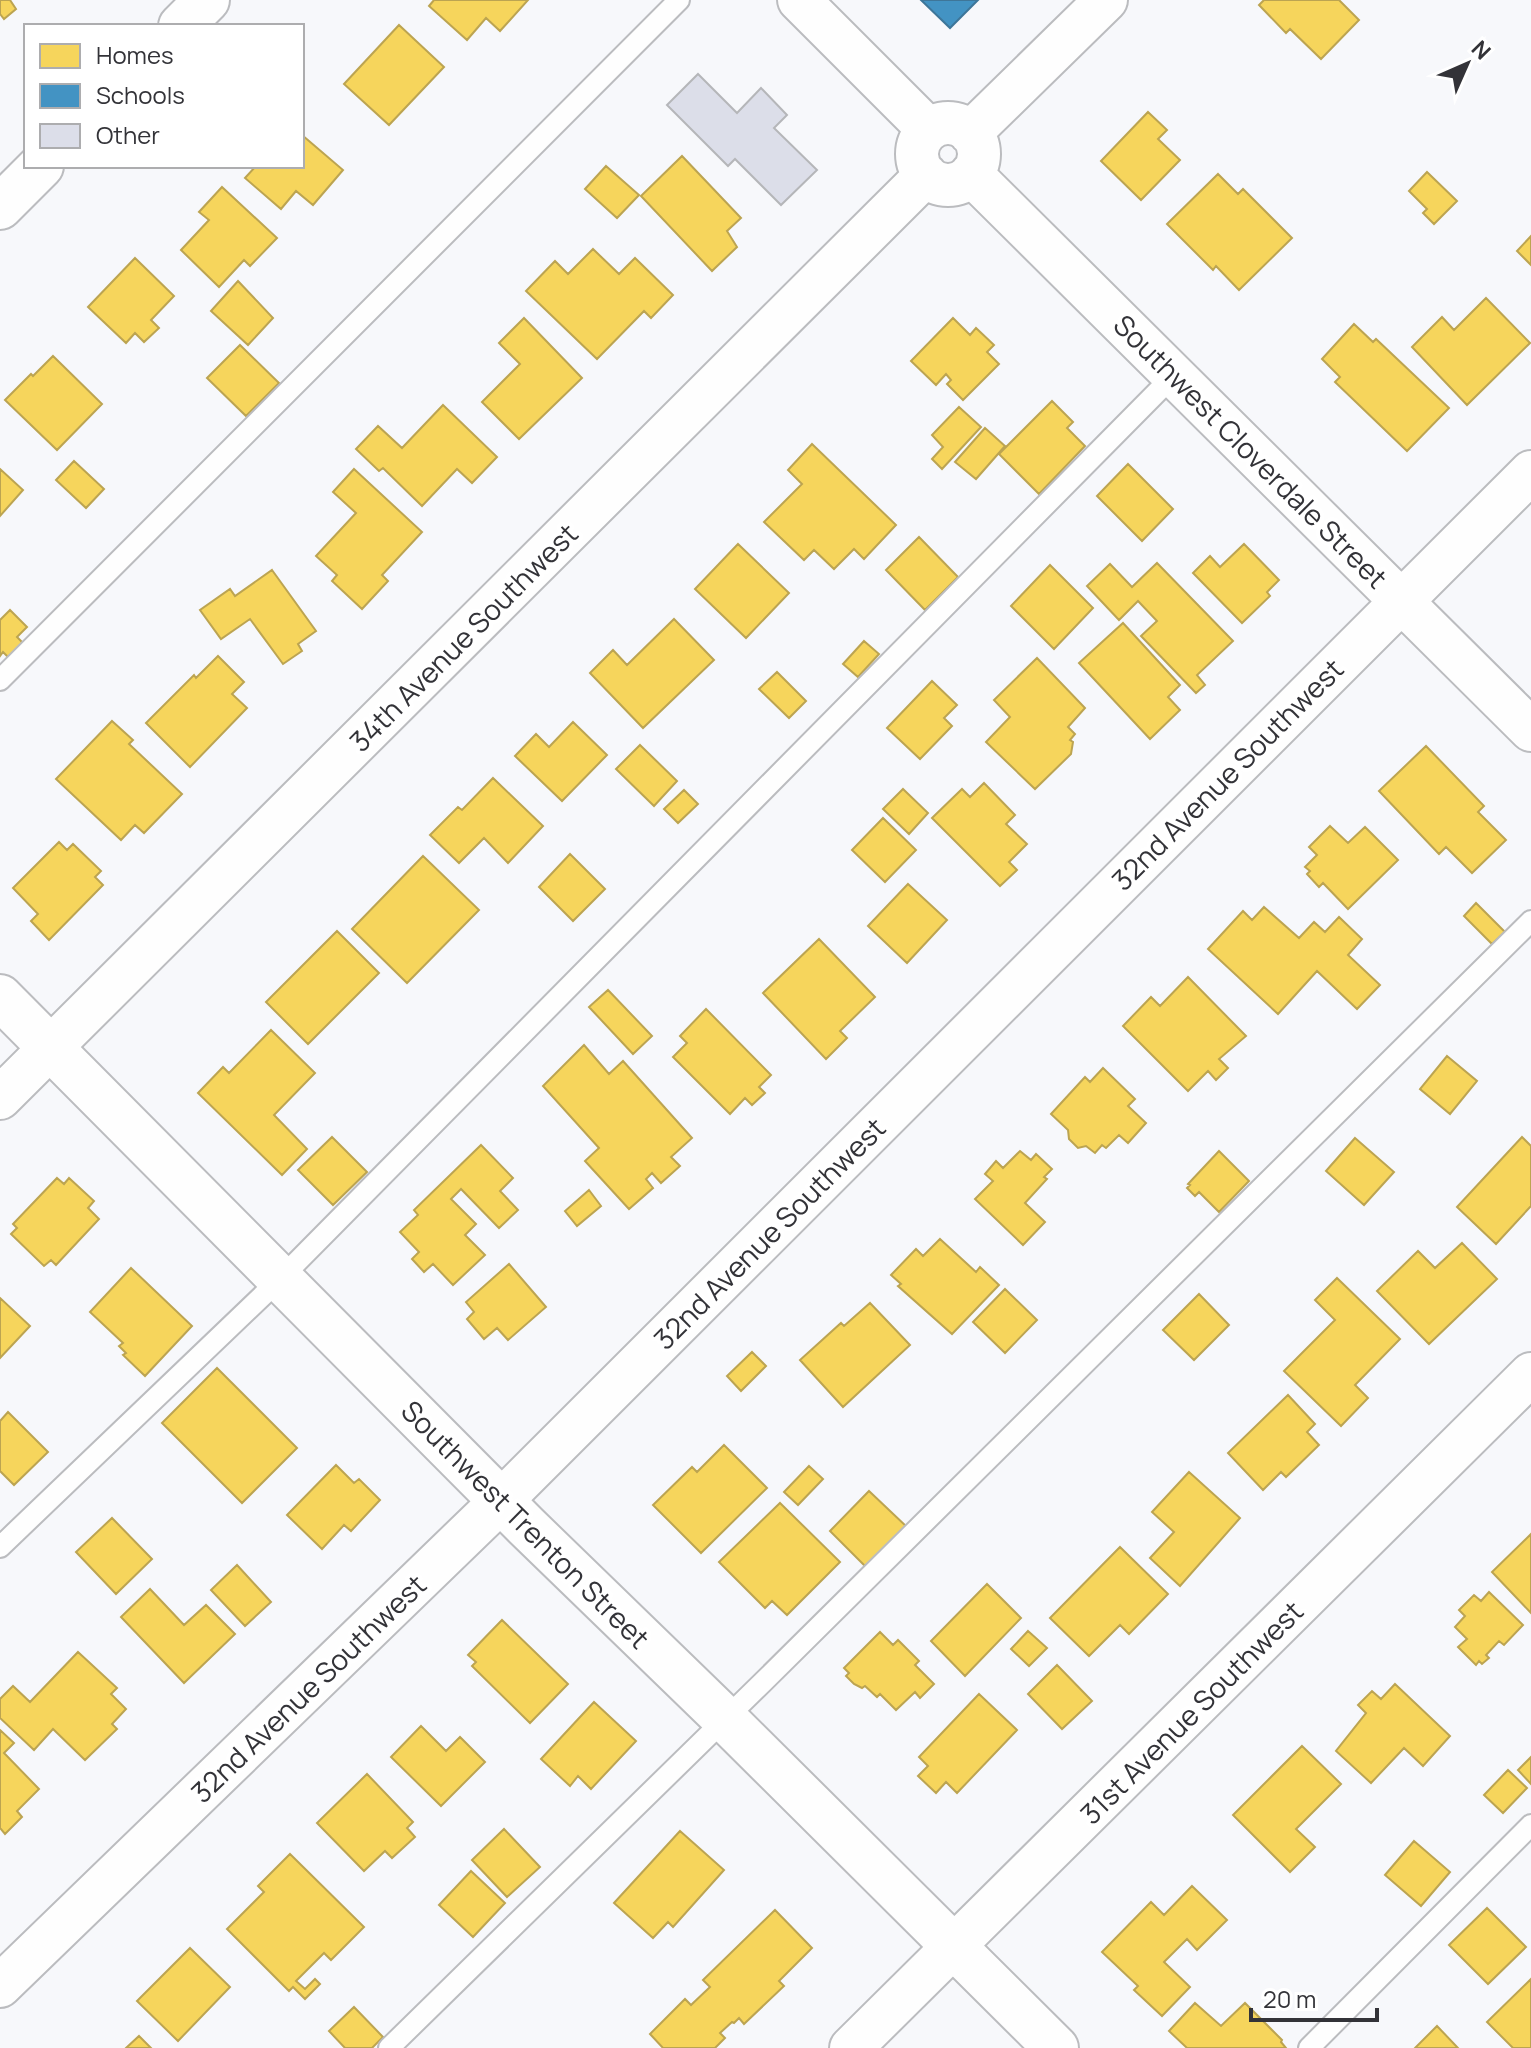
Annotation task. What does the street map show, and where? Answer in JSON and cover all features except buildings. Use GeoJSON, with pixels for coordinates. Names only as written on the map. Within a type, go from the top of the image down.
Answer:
{"type":"FeatureCollection","features":[{"type":"Feature","properties":{"kind":"street"},"geometry":{"type":"LineString","coordinates":[[183,24],[207,0]]}},
{"type":"Feature","properties":{"kind":"street"},"geometry":{"type":"LineString","coordinates":[[799,0],[831,16],[928,129]]}},
{"type":"Feature","properties":{"kind":"street"},"geometry":{"type":"LineString","coordinates":[[970,133],[1106,0]]}},
{"type":"Feature","properties":{"kind":"street"},"geometry":{"type":"LineString","coordinates":[[946,123],[957,124],[970,133],[978,147],[978,158],[971,174],[960,182],[950,184],[940,184],[926,175],[917,156],[922,137],[928,129],[946,123]]}},
{"type":"Feature","properties":{"kind":"street"},"geometry":{"type":"LineString","coordinates":[[0,207],[39,168]]}},
{"type":"Feature","properties":{"kind":"street","name":"Southwest Cloverdale Street"},"geometry":{"type":"LineString","coordinates":[[971,174],[1531,730]]}},
{"type":"Feature","properties":{"kind":"street","name":"34th Avenue Southwest"},"geometry":{"type":"LineString","coordinates":[[0,1098],[926,175]]}},
{"type":"Feature","properties":{"kind":"street","name":"32nd Avenue Southwest"},"geometry":{"type":"LineString","coordinates":[[0,1986],[501,1501],[1531,472]]}},
{"type":"Feature","properties":{"kind":"street","name":"Southwest Trenton Street"},"geometry":{"type":"LineString","coordinates":[[0,997],[501,1501],[1056,2048]]}},
{"type":"Feature","properties":{"kind":"street","name":"31st Avenue Southwest"},"geometry":{"type":"LineString","coordinates":[[851,2048],[1531,1374]]}},
{"type":"Feature","properties":{"kind":"lane"},"geometry":{"type":"LineString","coordinates":[[0,680],[679,0]]}},
{"type":"Feature","properties":{"kind":"lane"},"geometry":{"type":"LineString","coordinates":[[0,1547],[280,1279],[1174,375]]}},
{"type":"Feature","properties":{"kind":"lane"},"geometry":{"type":"LineString","coordinates":[[389,2048],[1531,921]]}},
{"type":"Feature","properties":{"kind":"lane"},"geometry":{"type":"LineString","coordinates":[[1309,2048],[1531,1825]]}}]}
